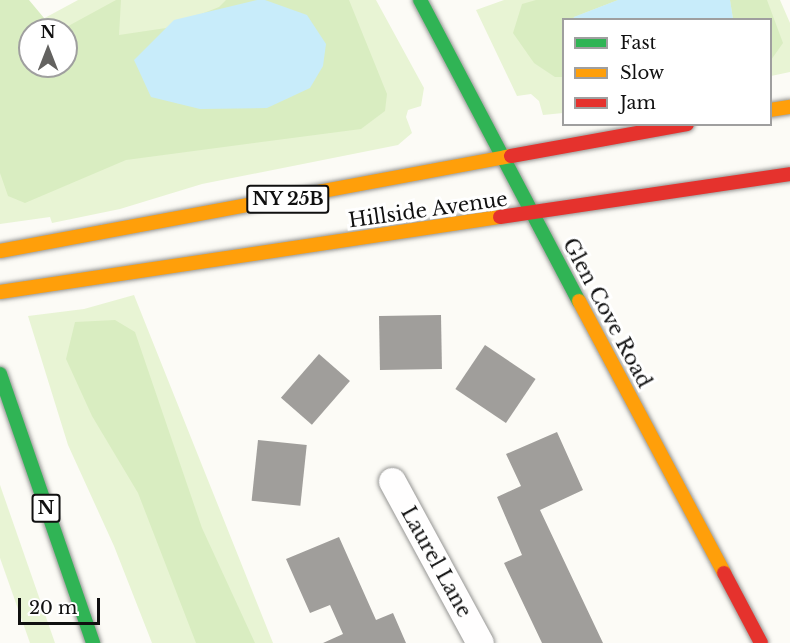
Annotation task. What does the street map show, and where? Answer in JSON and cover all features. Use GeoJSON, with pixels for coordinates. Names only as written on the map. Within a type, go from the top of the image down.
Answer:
{"type":"FeatureCollection","features":[{"type":"Feature","properties":{"kind":"main road","name":"Glen Cove Road"},"geometry":{"type":"LineString","coordinates":[[420,0],[761,643]]}},
{"type":"Feature","properties":{"kind":"main road"},"geometry":{"type":"LineString","coordinates":[[772,110],[790,107]]}},
{"type":"Feature","properties":{"kind":"main road","name":"Hillside Avenue"},"geometry":{"type":"LineString","coordinates":[[0,251],[72,240],[676,126]]}},
{"type":"Feature","properties":{"kind":"main road","name":"Hillside Avenue"},"geometry":{"type":"LineString","coordinates":[[0,292],[790,174]]}},
{"type":"Feature","properties":{"kind":"main road","name":"N"},"geometry":{"type":"LineString","coordinates":[[0,374],[93,643]]}},
{"type":"Feature","properties":{"kind":"street","name":"Laurel Lane"},"geometry":{"type":"LineString","coordinates":[[392,481],[480,643]]}},
{"type":"Feature","properties":{"kind":"green space"},"geometry":{"type":"Polygon","coordinates":[[[0,0],[29,0],[44,18],[18,18],[18,78],[78,78],[78,21],[116,0],[121,0],[119,35],[166,28],[219,7],[226,0],[349,0],[387,94],[385,111],[361,129],[126,160],[25,203],[8,196],[0,173],[0,0]]]}},
{"type":"Feature","properties":{"kind":"green space"},"geometry":{"type":"Polygon","coordinates":[[[78,0],[376,0],[424,88],[421,106],[408,110],[406,117],[412,133],[398,145],[202,184],[120,209],[52,223],[50,217],[0,224],[0,31],[4,40],[18,32],[18,78],[78,78],[78,18],[45,18],[78,0]]]}},
{"type":"Feature","properties":{"kind":"green space"},"geometry":{"type":"Polygon","coordinates":[[[504,0],[780,0],[790,23],[790,72],[772,76],[772,18],[562,18],[562,113],[543,115],[539,101],[531,94],[517,96],[476,10],[504,0]]]}},
{"type":"Feature","properties":{"kind":"green space"},"geometry":{"type":"Polygon","coordinates":[[[536,0],[618,0],[574,18],[562,18],[562,77],[555,77],[534,63],[513,33],[522,4],[536,0]]]}},
{"type":"Feature","properties":{"kind":"green space"},"geometry":{"type":"Polygon","coordinates":[[[730,0],[767,0],[783,43],[772,59],[772,18],[733,18],[730,0]]]}},
{"type":"Feature","properties":{"kind":"green space"},"geometry":{"type":"Polygon","coordinates":[[[134,295],[273,643],[152,643],[114,546],[68,445],[28,316],[84,309],[134,295]]]}},
{"type":"Feature","properties":{"kind":"green space"},"geometry":{"type":"Polygon","coordinates":[[[115,320],[135,332],[202,528],[255,643],[196,643],[138,493],[92,416],[66,359],[75,322],[115,320]]]}},
{"type":"Feature","properties":{"kind":"green space"},"geometry":{"type":"Polygon","coordinates":[[[0,485],[55,643],[30,643],[0,558],[0,485]]]}},
{"type":"Feature","properties":{"kind":"water"},"geometry":{"type":"Polygon","coordinates":[[[265,0],[307,15],[326,44],[323,66],[310,88],[267,108],[200,109],[151,97],[134,60],[174,20],[265,0]]]}},
{"type":"Feature","properties":{"kind":"water"},"geometry":{"type":"Polygon","coordinates":[[[618,0],[730,0],[733,18],[574,18],[618,0]]]}},
{"type":"Feature","properties":{"kind":"building"},"geometry":{"type":"Polygon","coordinates":[[[441,315],[442,369],[380,370],[379,316],[441,315]]]}},
{"type":"Feature","properties":{"kind":"building"},"geometry":{"type":"Polygon","coordinates":[[[485,345],[536,379],[506,423],[455,389],[485,345]]]}},
{"type":"Feature","properties":{"kind":"building"},"geometry":{"type":"Polygon","coordinates":[[[319,354],[350,381],[312,425],[281,398],[319,354]]]}},
{"type":"Feature","properties":{"kind":"building"},"geometry":{"type":"Polygon","coordinates":[[[557,432],[583,490],[540,510],[603,643],[542,643],[504,563],[522,555],[497,497],[521,486],[506,454],[557,432]]]}},
{"type":"Feature","properties":{"kind":"building"},"geometry":{"type":"Polygon","coordinates":[[[258,440],[307,445],[300,506],[252,501],[258,440]]]}},
{"type":"Feature","properties":{"kind":"building"},"geometry":{"type":"Polygon","coordinates":[[[339,537],[376,620],[393,613],[406,643],[323,643],[343,634],[330,605],[310,613],[286,559],[339,537]]]}},
{"type":"Feature","properties":{"kind":"traffic: fast"},"geometry":{"type":"LineString","coordinates":[[420,0],[579,301]]}},
{"type":"Feature","properties":{"kind":"traffic: fast"},"geometry":{"type":"LineString","coordinates":[[0,374],[93,643]]}},
{"type":"Feature","properties":{"kind":"traffic: slow"},"geometry":{"type":"LineString","coordinates":[[772,110],[790,107]]}},
{"type":"Feature","properties":{"kind":"traffic: slow"},"geometry":{"type":"LineString","coordinates":[[0,251],[511,156]]}},
{"type":"Feature","properties":{"kind":"traffic: slow"},"geometry":{"type":"LineString","coordinates":[[0,292],[500,217]]}},
{"type":"Feature","properties":{"kind":"traffic: slow"},"geometry":{"type":"LineString","coordinates":[[579,301],[724,573]]}},
{"type":"Feature","properties":{"kind":"traffic: jam"},"geometry":{"type":"LineString","coordinates":[[511,156],[676,126]]}},
{"type":"Feature","properties":{"kind":"traffic: jam"},"geometry":{"type":"LineString","coordinates":[[500,217],[790,174]]}},
{"type":"Feature","properties":{"kind":"traffic: jam"},"geometry":{"type":"LineString","coordinates":[[724,573],[761,643]]}}]}
